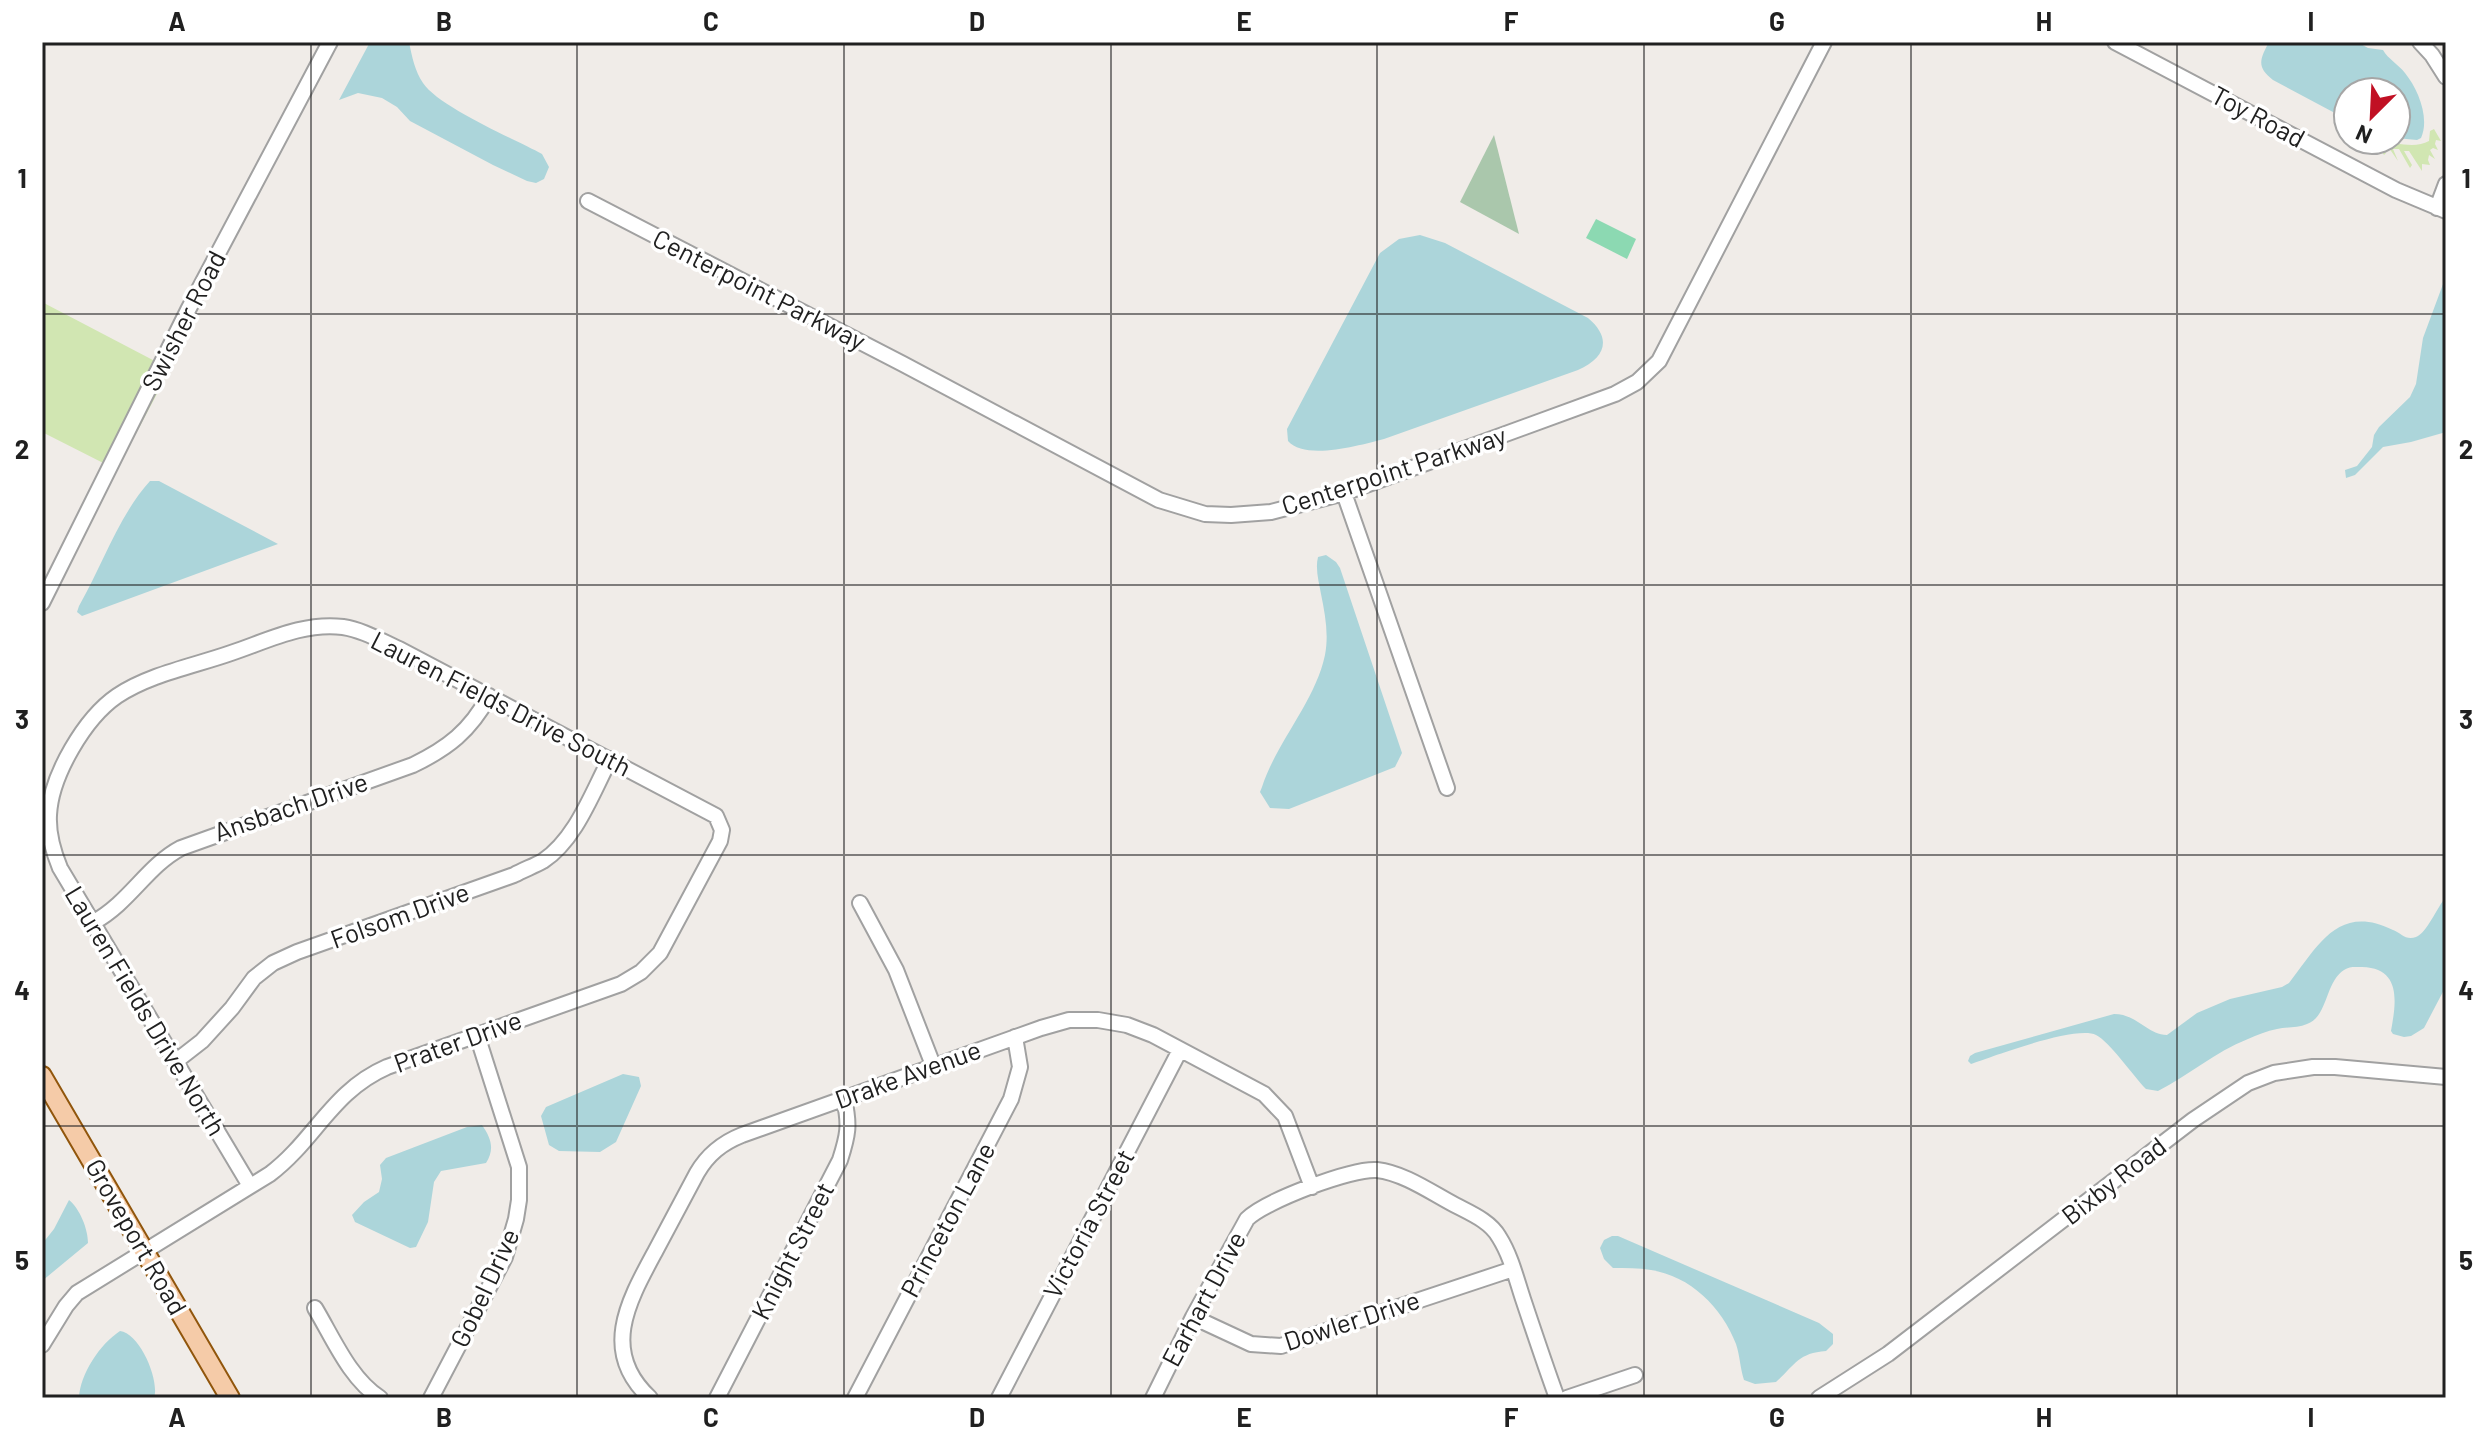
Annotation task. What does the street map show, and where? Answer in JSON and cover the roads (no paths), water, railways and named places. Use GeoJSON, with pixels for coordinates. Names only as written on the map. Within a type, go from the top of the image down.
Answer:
{"type":"FeatureCollection","features":[{"type":"Feature","properties":{"kind":"main road","name":"Groveport Road"},"geometry":{"type":"LineString","coordinates":[[42,1076],[230,1398]]}},
{"type":"Feature","properties":{"kind":"street","name":"Swisher Road"},"geometry":{"type":"LineString","coordinates":[[42,603],[188,310],[330,42]]}},
{"type":"Feature","properties":{"kind":"street","name":"Centerpoint Parkway"},"geometry":{"type":"LineString","coordinates":[[588,201],[1159,500],[1205,514],[1271,512],[1344,493],[1615,394],[1637,382],[1659,361],[1824,42]]}},
{"type":"Feature","properties":{"kind":"street","name":"Toy Road"},"geometry":{"type":"LineString","coordinates":[[2115,42],[2396,190],[2442,209]]}},
{"type":"Feature","properties":{"kind":"street"},"geometry":{"type":"LineString","coordinates":[[2420,42],[2446,77]]}},
{"type":"Feature","properties":{"kind":"street"},"geometry":{"type":"LineString","coordinates":[[2442,209],[2446,184]]}},
{"type":"Feature","properties":{"kind":"street"},"geometry":{"type":"LineString","coordinates":[[1344,493],[1447,788]]}},
{"type":"Feature","properties":{"kind":"street","name":"Lauren Fields Drive South"},"geometry":{"type":"LineString","coordinates":[[106,704],[147,681],[272,638],[306,627],[343,627],[367,634],[712,812]]}},
{"type":"Feature","properties":{"kind":"street","name":"Ansbach Drive"},"geometry":{"type":"LineString","coordinates":[[94,922],[121,904],[168,854],[413,765],[442,750],[470,725],[489,696]]}},
{"type":"Feature","properties":{"kind":"street","name":"Lauren Fields Drive North"},"geometry":{"type":"LineString","coordinates":[[106,704],[83,732],[60,774],[48,813],[52,847],[60,868],[250,1186]]}},
{"type":"Feature","properties":{"kind":"street","name":"Folsom Drive"},"geometry":{"type":"LineString","coordinates":[[175,1062],[202,1041],[254,978],[273,963],[514,875],[544,860],[579,819],[610,759]]}},
{"type":"Feature","properties":{"kind":"street","name":"Prater Drive"},"geometry":{"type":"LineString","coordinates":[[42,1345],[77,1293],[270,1174],[294,1154],[358,1082],[387,1067],[621,984],[641,972],[660,953],[720,841],[721,825],[712,812]]}},
{"type":"Feature","properties":{"kind":"street"},"geometry":{"type":"LineString","coordinates":[[860,903],[896,970],[933,1065]]}},
{"type":"Feature","properties":{"kind":"street","name":"Drake Avenue"},"geometry":{"type":"LineString","coordinates":[[650,1398],[639,1386],[625,1359],[623,1320],[632,1294],[704,1160],[728,1141],[1015,1037],[1069,1020],[1098,1020],[1127,1025],[1180,1050],[1276,1103],[1285,1116],[1312,1187]]}},
{"type":"Feature","properties":{"kind":"street","name":"Gobel Drive"},"geometry":{"type":"LineString","coordinates":[[431,1398],[505,1257],[519,1200],[519,1167],[477,1035]]}},
{"type":"Feature","properties":{"kind":"street","name":"Princeton Lane"},"geometry":{"type":"LineString","coordinates":[[855,1398],[1011,1099],[1020,1067],[1015,1037]]}},
{"type":"Feature","properties":{"kind":"street","name":"Victoria Street"},"geometry":{"type":"LineString","coordinates":[[999,1398],[1180,1050]]}},
{"type":"Feature","properties":{"kind":"street","name":"Bixby Road"},"geometry":{"type":"LineString","coordinates":[[1819,1398],[1888,1354],[2193,1120],[2248,1083],[2274,1073],[2313,1067],[2446,1077]]}},
{"type":"Feature","properties":{"kind":"street","name":"Knight Street"},"geometry":{"type":"LineString","coordinates":[[717,1398],[840,1160],[849,1121],[844,1099]]}},
{"type":"Feature","properties":{"kind":"street","name":"Earhart Drive"},"geometry":{"type":"LineString","coordinates":[[1153,1398],[1247,1219],[1267,1205],[1312,1187],[1366,1171],[1393,1174],[1458,1206],[1498,1234],[1557,1398]]}},
{"type":"Feature","properties":{"kind":"street","name":"Dowler Drive"},"geometry":{"type":"LineString","coordinates":[[1193,1317],[1251,1344],[1281,1346],[1513,1269]]}},
{"type":"Feature","properties":{"kind":"street"},"geometry":{"type":"LineString","coordinates":[[315,1308],[347,1363],[366,1387],[380,1398]]}},
{"type":"Feature","properties":{"kind":"street"},"geometry":{"type":"LineString","coordinates":[[1567,1398],[1635,1375]]}},
{"type":"Feature","properties":{"kind":"water"},"geometry":{"type":"Polygon","coordinates":[[[370,42],[409,42],[423,83],[460,112],[542,154],[549,167],[544,179],[536,183],[527,181],[493,165],[410,121],[397,107],[382,98],[358,93],[339,100],[370,42]]]}},
{"type":"Feature","properties":{"kind":"water"},"geometry":{"type":"Polygon","coordinates":[[[2269,42],[2357,42],[2368,48],[2383,50],[2407,76],[2332,76],[2332,111],[2273,80],[2262,67],[2263,53],[2269,42]]]}},
{"type":"Feature","properties":{"kind":"water"},"geometry":{"type":"Polygon","coordinates":[[[2412,84],[2424,122],[2421,138],[2412,140],[2412,84]]]}},
{"type":"Feature","properties":{"kind":"water"},"geometry":{"type":"Polygon","coordinates":[[[1420,235],[1445,243],[1588,318],[1596,325],[1603,340],[1600,354],[1578,370],[1384,439],[1334,450],[1296,447],[1288,441],[1287,429],[1380,253],[1399,239],[1420,235]]]}},
{"type":"Feature","properties":{"kind":"water"},"geometry":{"type":"Polygon","coordinates":[[[2446,276],[2446,432],[2383,447],[2355,475],[2346,478],[2345,470],[2357,466],[2372,447],[2379,427],[2410,397],[2416,384],[2423,338],[2446,276]]]}},
{"type":"Feature","properties":{"kind":"water"},"geometry":{"type":"Polygon","coordinates":[[[150,481],[159,481],[278,544],[82,616],[77,612],[79,606],[129,509],[150,481]]]}},
{"type":"Feature","properties":{"kind":"water"},"geometry":{"type":"Polygon","coordinates":[[[1326,555],[1340,568],[1402,753],[1395,767],[1289,809],[1270,808],[1260,792],[1313,689],[1325,655],[1326,624],[1317,566],[1318,557],[1326,555]]]}},
{"type":"Feature","properties":{"kind":"water"},"geometry":{"type":"Polygon","coordinates":[[[2446,897],[2446,986],[2424,1028],[2411,1036],[2404,1037],[2391,1031],[2395,999],[2390,980],[2375,969],[2353,967],[2338,975],[2314,1020],[2266,1032],[2236,1044],[2158,1091],[2146,1089],[2108,1044],[2096,1035],[2086,1033],[2035,1043],[1971,1064],[1968,1061],[1975,1053],[2114,1014],[2129,1017],[2167,1035],[2197,1013],[2230,999],[2289,983],[2320,943],[2344,925],[2374,923],[2406,937],[2416,937],[2446,897]]]}},
{"type":"Feature","properties":{"kind":"water"},"geometry":{"type":"Polygon","coordinates":[[[623,1074],[639,1077],[641,1086],[616,1142],[600,1152],[559,1151],[549,1145],[541,1116],[546,1107],[623,1074]]]}},
{"type":"Feature","properties":{"kind":"water"},"geometry":{"type":"Polygon","coordinates":[[[482,1125],[491,1144],[489,1158],[486,1163],[441,1171],[434,1182],[428,1222],[416,1247],[410,1248],[355,1222],[352,1215],[379,1192],[382,1179],[380,1165],[386,1158],[467,1127],[482,1125]]]}},
{"type":"Feature","properties":{"kind":"water"},"geometry":{"type":"Polygon","coordinates":[[[69,1200],[83,1220],[88,1243],[42,1281],[42,1244],[69,1200]]]}},
{"type":"Feature","properties":{"kind":"water"},"geometry":{"type":"Polygon","coordinates":[[[1612,1236],[1819,1323],[1833,1334],[1833,1344],[1826,1351],[1803,1357],[1776,1382],[1755,1384],[1744,1380],[1730,1330],[1703,1295],[1665,1273],[1613,1268],[1604,1259],[1600,1248],[1604,1240],[1612,1236]]]}},
{"type":"Feature","properties":{"kind":"water"},"geometry":{"type":"Polygon","coordinates":[[[120,1331],[135,1340],[147,1359],[154,1381],[154,1398],[79,1398],[92,1360],[120,1331]]]}}]}
